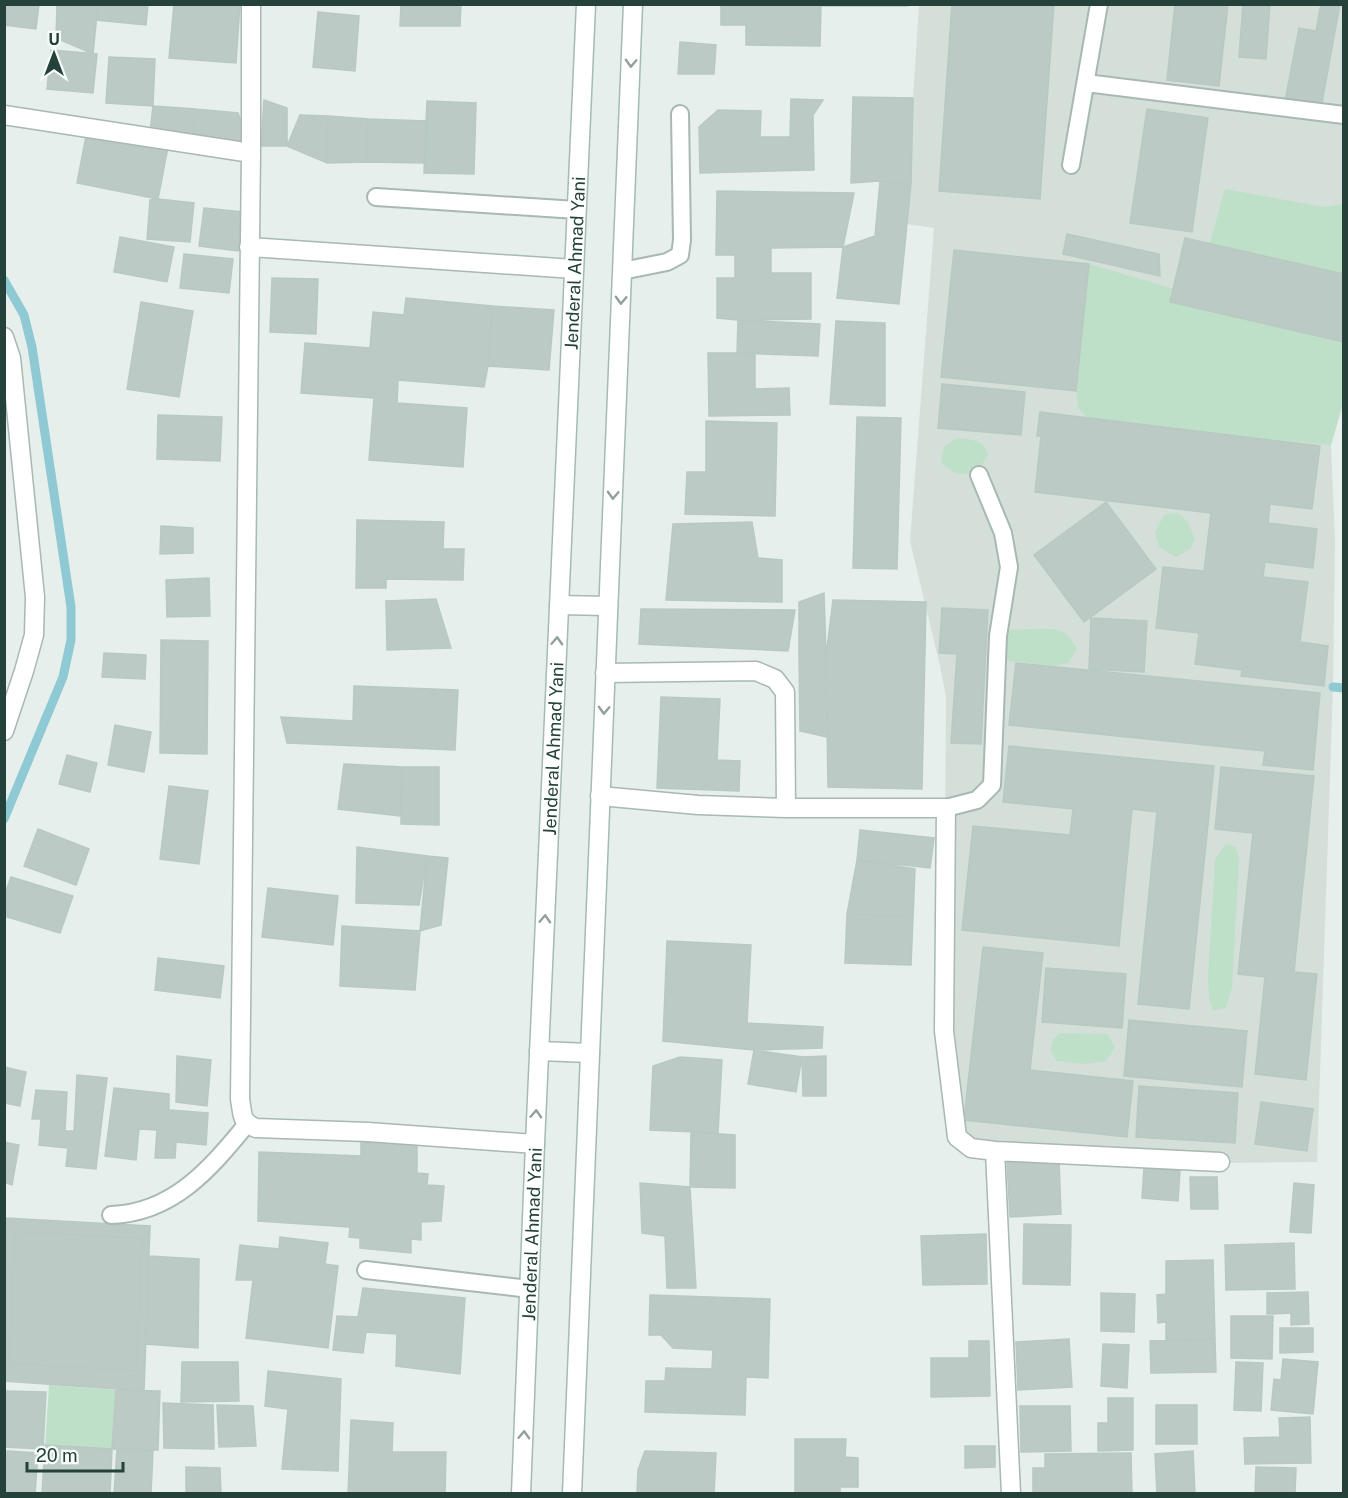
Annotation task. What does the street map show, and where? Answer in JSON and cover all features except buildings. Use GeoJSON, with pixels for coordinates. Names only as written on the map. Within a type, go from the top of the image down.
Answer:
{"type":"FeatureCollection","features":[{"type":"Feature","properties":{"kind":"street"},"geometry":{"type":"LineString","coordinates":[[250,4],[251,153],[240,1099],[244,1120],[256,1128],[413,1135],[535,1144]]}},
{"type":"Feature","properties":{"kind":"street","name":"Jenderal Ahmad Yani"},"geometry":{"type":"LineString","coordinates":[[521,1494],[586,4]]}},
{"type":"Feature","properties":{"kind":"street"},"geometry":{"type":"LineString","coordinates":[[572,1494],[633,4]]}},
{"type":"Feature","properties":{"kind":"street"},"geometry":{"type":"LineString","coordinates":[[4,115],[251,153]]}},
{"type":"Feature","properties":{"kind":"street"},"geometry":{"type":"LineString","coordinates":[[249,247],[574,269]]}},
{"type":"Feature","properties":{"kind":"street"},"geometry":{"type":"LineString","coordinates":[[4,337],[11,358],[35,597],[34,635],[4,731]]}},
{"type":"Feature","properties":{"kind":"street"},"geometry":{"type":"LineString","coordinates":[[559,604],[608,606]]}},
{"type":"Feature","properties":{"kind":"street"},"geometry":{"type":"LineString","coordinates":[[605,673],[756,672],[775,679],[785,692],[786,808]]}},
{"type":"Feature","properties":{"kind":"street"},"geometry":{"type":"LineString","coordinates":[[600,796],[698,805],[786,808],[946,808],[944,1030],[957,1137],[972,1148],[995,1151],[1220,1162]]}},
{"type":"Feature","properties":{"kind":"street"},"geometry":{"type":"LineString","coordinates":[[539,1051],[590,1053]]}},
{"type":"Feature","properties":{"kind":"street"},"geometry":{"type":"LineString","coordinates":[[995,1151],[1011,1494]]}},
{"type":"Feature","properties":{"kind":"lane"},"geometry":{"type":"LineString","coordinates":[[1071,165],[1099,4]]}},
{"type":"Feature","properties":{"kind":"lane"},"geometry":{"type":"LineString","coordinates":[[1086,83],[1344,115]]}},
{"type":"Feature","properties":{"kind":"lane"},"geometry":{"type":"LineString","coordinates":[[622,271],[667,262],[680,255],[682,240],[680,114]]}},
{"type":"Feature","properties":{"kind":"lane"},"geometry":{"type":"LineString","coordinates":[[376,198],[577,210]]}},
{"type":"Feature","properties":{"kind":"lane"},"geometry":{"type":"LineString","coordinates":[[946,808],[977,800],[992,785],[998,636],[1009,567],[1003,533],[979,475]]}},
{"type":"Feature","properties":{"kind":"lane"},"geometry":{"type":"LineString","coordinates":[[111,1215],[128,1215],[153,1208],[179,1194],[215,1164],[247,1124]]}},
{"type":"Feature","properties":{"kind":"lane"},"geometry":{"type":"LineString","coordinates":[[366,1270],[529,1289]]}},
{"type":"Feature","properties":{"kind":"shaded area"},"geometry":{"type":"Polygon","coordinates":[[[919,5],[1343,5],[1344,402],[1331,445],[1335,541],[1333,687],[1317,1162],[1222,1163],[995,1151],[957,1137],[944,1031],[946,697],[910,541],[934,228],[907,224],[911,184],[913,98],[919,5]]]}},
{"type":"Feature","properties":{"kind":"green space"},"geometry":{"type":"Polygon","coordinates":[[[1225,189],[1324,207],[1343,204],[1343,402],[1331,445],[1094,424],[1078,408],[1076,391],[1089,264],[1195,295],[1225,189]]]}},
{"type":"Feature","properties":{"kind":"green space"},"geometry":{"type":"Polygon","coordinates":[[[957,438],[979,442],[988,454],[979,467],[967,474],[953,472],[941,461],[944,447],[957,438]]]}},
{"type":"Feature","properties":{"kind":"green space"},"geometry":{"type":"Polygon","coordinates":[[[1178,513],[1188,522],[1195,539],[1190,549],[1176,557],[1159,547],[1155,532],[1164,515],[1178,513]]]}},
{"type":"Feature","properties":{"kind":"green space"},"geometry":{"type":"Polygon","coordinates":[[[1051,629],[1063,632],[1073,641],[1077,649],[1068,663],[1053,666],[1009,661],[1003,646],[1006,634],[1009,630],[1051,629]]]}},
{"type":"Feature","properties":{"kind":"green space"},"geometry":{"type":"Polygon","coordinates":[[[1226,844],[1236,847],[1239,859],[1232,987],[1226,1008],[1213,1011],[1209,999],[1208,976],[1215,859],[1226,844]]]}},
{"type":"Feature","properties":{"kind":"green space"},"geometry":{"type":"Polygon","coordinates":[[[1060,1033],[1108,1034],[1115,1047],[1106,1061],[1085,1064],[1057,1061],[1050,1050],[1053,1040],[1060,1033]]]}},
{"type":"Feature","properties":{"kind":"green space"},"geometry":{"type":"Polygon","coordinates":[[[49,1385],[116,1390],[112,1449],[45,1445],[49,1385]]]}},
{"type":"Feature","properties":{"kind":"waterway"},"geometry":{"type":"LineString","coordinates":[[4,280],[24,315],[32,347],[71,607],[71,640],[63,677],[4,819]]}},
{"type":"Feature","properties":{"kind":"waterway"},"geometry":{"type":"LineString","coordinates":[[1333,687],[1344,688]]}}]}
